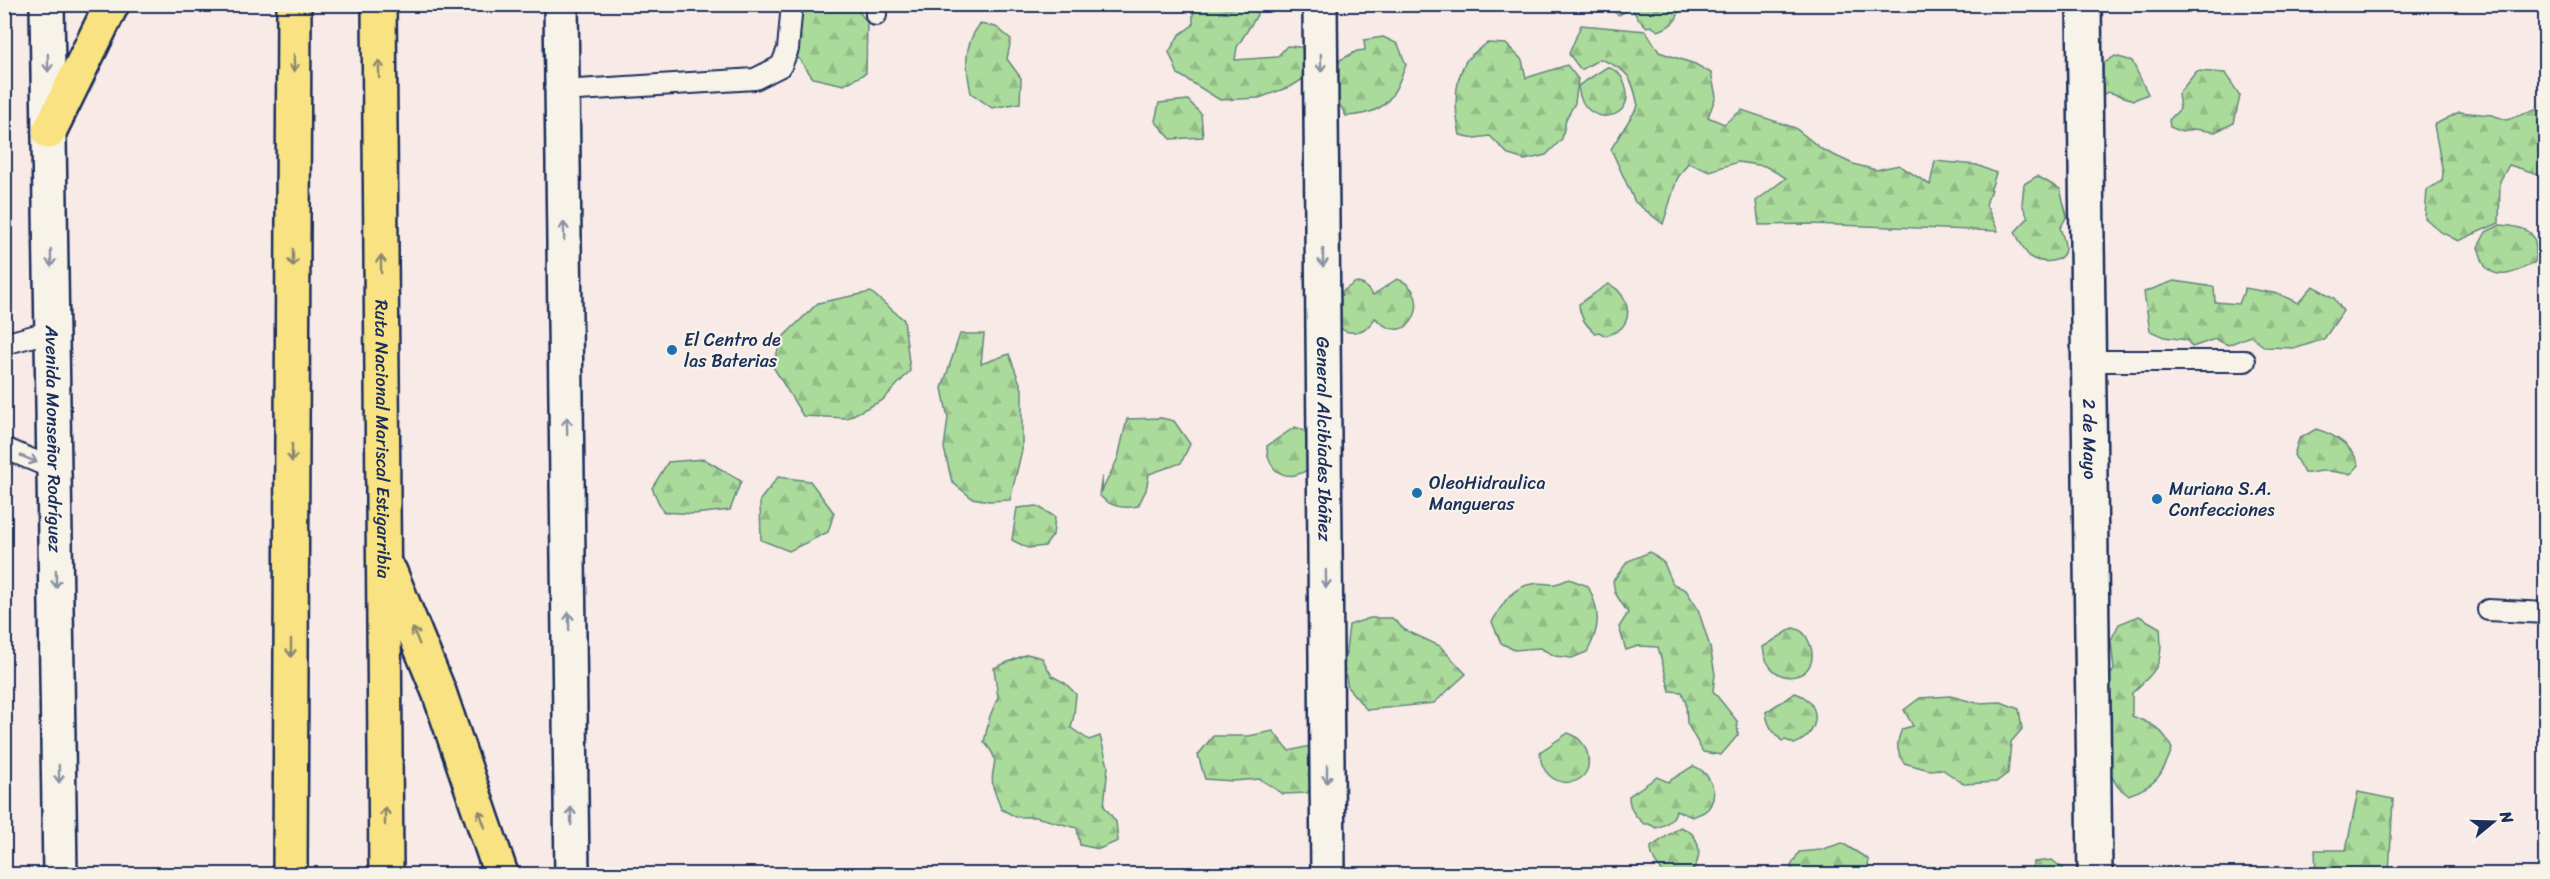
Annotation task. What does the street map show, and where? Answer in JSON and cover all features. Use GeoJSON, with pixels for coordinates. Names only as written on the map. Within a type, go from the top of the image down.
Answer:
{"type":"FeatureCollection","features":[{"type":"Feature","properties":{"kind":"highway"},"geometry":{"type":"LineString","coordinates":[[50,132],[112,4]]}},
{"type":"Feature","properties":{"kind":"highway"},"geometry":{"type":"LineString","coordinates":[[290,874],[294,4]]}},
{"type":"Feature","properties":{"kind":"highway","name":"Ruta Nacional Mariscal Estigarribia"},"geometry":{"type":"LineString","coordinates":[[379,4],[386,874]]}},
{"type":"Feature","properties":{"kind":"highway"},"geometry":{"type":"LineString","coordinates":[[384,558],[439,692],[501,874]]}},
{"type":"Feature","properties":{"kind":"street","name":"Avenida Monseñor Rodríguez"},"geometry":{"type":"LineString","coordinates":[[47,4],[60,874]]}},
{"type":"Feature","properties":{"kind":"street"},"geometry":{"type":"LineString","coordinates":[[561,4],[572,874]]}},
{"type":"Feature","properties":{"kind":"street","name":"General Alcibíades Ibáñez"},"geometry":{"type":"LineString","coordinates":[[1320,4],[1328,874]]}},
{"type":"Feature","properties":{"kind":"street","name":"2 de Mayo"},"geometry":{"type":"LineString","coordinates":[[2084,4],[2095,874]]}},
{"type":"Feature","properties":{"kind":"lane"},"geometry":{"type":"LineString","coordinates":[[562,91],[755,79],[781,66],[788,49],[792,4]]}},
{"type":"Feature","properties":{"kind":"lane"},"geometry":{"type":"LineString","coordinates":[[4,344],[52,331]]}},
{"type":"Feature","properties":{"kind":"lane"},"geometry":{"type":"LineString","coordinates":[[2088,361],[2245,361]]}},
{"type":"Feature","properties":{"kind":"lane"},"geometry":{"type":"LineString","coordinates":[[4,448],[54,469]]}},
{"type":"Feature","properties":{"kind":"lane"},"geometry":{"type":"LineString","coordinates":[[2488,610],[2546,613]]}},
{"type":"Feature","properties":{"kind":"green space"},"geometry":{"type":"Polygon","coordinates":[[[812,5],[854,5],[867,22],[866,73],[844,85],[813,78],[794,52],[797,17],[812,5]]]}},
{"type":"Feature","properties":{"kind":"green space"},"geometry":{"type":"Polygon","coordinates":[[[1193,5],[1255,5],[1257,15],[1237,47],[1235,60],[1277,57],[1287,46],[1309,48],[1309,75],[1292,86],[1259,98],[1220,100],[1178,74],[1169,52],[1179,35],[1193,25],[1193,5]]]}},
{"type":"Feature","properties":{"kind":"green space"},"geometry":{"type":"Polygon","coordinates":[[[1599,5],[1680,5],[1674,22],[1658,31],[1651,26],[1647,27],[1638,19],[1632,8],[1619,15],[1599,5]]]}},
{"type":"Feature","properties":{"kind":"green space"},"geometry":{"type":"Polygon","coordinates":[[[980,24],[996,27],[1011,39],[1007,59],[1021,78],[1020,103],[992,108],[971,93],[967,66],[968,49],[980,24]]]}},
{"type":"Feature","properties":{"kind":"green space"},"geometry":{"type":"Polygon","coordinates":[[[1581,25],[1646,31],[1659,52],[1695,64],[1711,73],[1716,96],[1708,117],[1724,124],[1742,110],[1795,128],[1823,150],[1853,164],[1876,170],[1899,165],[1930,185],[1935,161],[1977,165],[1996,173],[1986,205],[1998,231],[1810,224],[1759,225],[1756,201],[1786,178],[1765,166],[1738,162],[1710,171],[1688,163],[1677,179],[1663,224],[1635,202],[1611,149],[1638,106],[1634,88],[1623,71],[1600,59],[1581,70],[1569,54],[1581,25]]]}},
{"type":"Feature","properties":{"kind":"green space"},"geometry":{"type":"Polygon","coordinates":[[[1383,37],[1398,44],[1406,65],[1396,87],[1386,103],[1379,108],[1359,115],[1346,116],[1334,94],[1334,78],[1340,60],[1357,51],[1365,50],[1364,40],[1383,37]]]}},
{"type":"Feature","properties":{"kind":"green space"},"geometry":{"type":"Polygon","coordinates":[[[1487,43],[1506,44],[1522,60],[1526,78],[1567,65],[1578,79],[1575,103],[1566,119],[1562,139],[1546,155],[1525,160],[1509,155],[1490,136],[1475,138],[1460,135],[1456,107],[1459,79],[1466,61],[1487,43]]]}},
{"type":"Feature","properties":{"kind":"green space"},"geometry":{"type":"Polygon","coordinates":[[[2115,56],[2132,61],[2148,94],[2134,100],[2108,92],[2102,95],[2093,91],[2097,68],[2115,56]]]}},
{"type":"Feature","properties":{"kind":"green space"},"geometry":{"type":"Polygon","coordinates":[[[1607,67],[1621,77],[1627,95],[1625,106],[1618,113],[1609,116],[1599,115],[1589,110],[1582,101],[1578,86],[1607,67]]]}},
{"type":"Feature","properties":{"kind":"green space"},"geometry":{"type":"Polygon","coordinates":[[[2197,71],[2225,73],[2240,96],[2234,123],[2215,132],[2194,129],[2182,132],[2170,127],[2169,120],[2180,109],[2178,94],[2197,71]]]}},
{"type":"Feature","properties":{"kind":"green space"},"geometry":{"type":"Polygon","coordinates":[[[1188,100],[1201,114],[1203,137],[1171,139],[1155,121],[1159,103],[1188,100]]]}},
{"type":"Feature","properties":{"kind":"green space"},"geometry":{"type":"Polygon","coordinates":[[[2533,110],[2545,111],[2545,167],[2538,174],[2509,165],[2500,181],[2499,223],[2458,241],[2441,232],[2425,218],[2427,190],[2442,181],[2443,173],[2434,125],[2459,112],[2492,115],[2507,120],[2533,110]]]}},
{"type":"Feature","properties":{"kind":"green space"},"geometry":{"type":"Polygon","coordinates":[[[2037,176],[2060,189],[2067,216],[2060,228],[2065,245],[2064,253],[2052,261],[2040,261],[2030,257],[2015,232],[2028,218],[2022,204],[2024,184],[2037,176]]]}},
{"type":"Feature","properties":{"kind":"green space"},"geometry":{"type":"Polygon","coordinates":[[[2500,225],[2525,229],[2534,237],[2535,262],[2503,274],[2497,274],[2485,266],[2478,247],[2486,232],[2500,225]]]}},
{"type":"Feature","properties":{"kind":"green space"},"geometry":{"type":"Polygon","coordinates":[[[1397,279],[1408,285],[1415,295],[1414,316],[1408,325],[1399,329],[1388,327],[1375,318],[1362,330],[1351,332],[1334,322],[1327,302],[1356,282],[1364,285],[1373,295],[1397,279]]]}},
{"type":"Feature","properties":{"kind":"green space"},"geometry":{"type":"Polygon","coordinates":[[[2174,281],[2214,287],[2215,302],[2239,304],[2245,288],[2279,294],[2298,303],[2313,286],[2334,298],[2343,311],[2324,339],[2297,348],[2265,347],[2250,336],[2228,345],[2215,339],[2192,347],[2187,340],[2164,337],[2150,331],[2144,292],[2174,281]]]}},
{"type":"Feature","properties":{"kind":"green space"},"geometry":{"type":"Polygon","coordinates":[[[1608,284],[1621,294],[1628,312],[1623,326],[1606,336],[1599,332],[1595,333],[1588,326],[1582,317],[1579,304],[1608,284]]]}},
{"type":"Feature","properties":{"kind":"green space"},"geometry":{"type":"Polygon","coordinates":[[[871,292],[904,320],[910,371],[883,400],[847,418],[803,416],[772,365],[784,336],[818,303],[871,292]]]}},
{"type":"Feature","properties":{"kind":"green space"},"geometry":{"type":"Polygon","coordinates":[[[960,334],[984,334],[981,364],[1009,354],[1022,389],[1022,450],[1010,500],[989,501],[972,498],[952,482],[944,448],[948,418],[942,388],[960,334]]]}},
{"type":"Feature","properties":{"kind":"green space"},"geometry":{"type":"Polygon","coordinates":[[[1161,418],[1174,421],[1190,444],[1181,463],[1149,474],[1146,490],[1138,506],[1112,505],[1099,495],[1102,476],[1101,493],[1118,458],[1127,419],[1161,418]]]}},
{"type":"Feature","properties":{"kind":"green space"},"geometry":{"type":"Polygon","coordinates":[[[1295,427],[1301,429],[1309,437],[1313,465],[1297,475],[1282,474],[1271,464],[1267,446],[1295,427]]]}},
{"type":"Feature","properties":{"kind":"green space"},"geometry":{"type":"Polygon","coordinates":[[[2316,429],[2330,434],[2348,446],[2359,465],[2351,474],[2327,471],[2304,473],[2294,455],[2299,439],[2316,429]]]}},
{"type":"Feature","properties":{"kind":"green space"},"geometry":{"type":"Polygon","coordinates":[[[704,459],[741,481],[730,510],[694,514],[663,512],[652,488],[668,462],[704,459]]]}},
{"type":"Feature","properties":{"kind":"green space"},"geometry":{"type":"Polygon","coordinates":[[[778,477],[810,481],[834,513],[828,532],[789,551],[761,540],[760,500],[778,477]]]}},
{"type":"Feature","properties":{"kind":"green space"},"geometry":{"type":"Polygon","coordinates":[[[1037,506],[1055,517],[1053,535],[1045,546],[1028,548],[1012,540],[1017,508],[1037,506]]]}},
{"type":"Feature","properties":{"kind":"green space"},"geometry":{"type":"Polygon","coordinates":[[[1650,552],[1664,563],[1673,584],[1686,590],[1698,609],[1710,647],[1715,674],[1713,691],[1737,721],[1738,735],[1721,755],[1703,752],[1687,723],[1686,704],[1682,692],[1670,691],[1658,647],[1638,646],[1626,650],[1619,627],[1628,613],[1615,593],[1613,581],[1628,561],[1650,552]]]}},
{"type":"Feature","properties":{"kind":"green space"},"geometry":{"type":"Polygon","coordinates":[[[1569,579],[1588,586],[1597,611],[1597,627],[1587,652],[1572,658],[1555,656],[1540,648],[1514,650],[1501,643],[1492,622],[1513,593],[1525,586],[1538,583],[1557,584],[1569,579]]]}},
{"type":"Feature","properties":{"kind":"green space"},"geometry":{"type":"Polygon","coordinates":[[[2139,616],[2160,628],[2161,650],[2154,671],[2132,693],[2132,716],[2161,731],[2172,749],[2157,779],[2138,792],[2128,795],[2118,787],[2109,772],[2103,684],[2114,670],[2111,640],[2119,624],[2139,616]]]}},
{"type":"Feature","properties":{"kind":"green space"},"geometry":{"type":"Polygon","coordinates":[[[1370,618],[1392,618],[1405,630],[1440,646],[1466,674],[1434,703],[1367,710],[1348,688],[1344,667],[1349,625],[1370,618]]]}},
{"type":"Feature","properties":{"kind":"green space"},"geometry":{"type":"Polygon","coordinates":[[[1793,628],[1806,637],[1812,656],[1810,666],[1803,673],[1784,676],[1774,671],[1767,661],[1763,647],[1793,628]]]}},
{"type":"Feature","properties":{"kind":"green space"},"geometry":{"type":"Polygon","coordinates":[[[1027,654],[1042,658],[1052,676],[1065,683],[1076,694],[1071,728],[1089,740],[1100,736],[1108,766],[1104,806],[1116,822],[1118,841],[1099,849],[1080,845],[1077,828],[1036,817],[1016,817],[1001,809],[992,779],[995,760],[984,742],[990,716],[998,697],[994,668],[1027,654]]]}},
{"type":"Feature","properties":{"kind":"green space"},"geometry":{"type":"Polygon","coordinates":[[[1795,693],[1810,703],[1815,718],[1814,726],[1809,733],[1803,740],[1794,744],[1786,740],[1782,741],[1769,725],[1766,712],[1795,693]]]}},
{"type":"Feature","properties":{"kind":"green space"},"geometry":{"type":"Polygon","coordinates":[[[1950,696],[1977,703],[2001,702],[2019,709],[2022,729],[2011,742],[2008,773],[1996,782],[1964,784],[1942,769],[1929,770],[1904,763],[1901,758],[1898,750],[1900,734],[1902,729],[1913,726],[1904,710],[1920,698],[1950,696]]]}},
{"type":"Feature","properties":{"kind":"green space"},"geometry":{"type":"Polygon","coordinates":[[[1273,731],[1289,751],[1310,746],[1327,766],[1307,793],[1283,794],[1260,779],[1233,781],[1205,779],[1198,755],[1213,736],[1249,736],[1273,731]]]}},
{"type":"Feature","properties":{"kind":"green space"},"geometry":{"type":"Polygon","coordinates":[[[1568,733],[1578,738],[1584,746],[1588,765],[1584,775],[1577,780],[1558,781],[1549,775],[1542,765],[1540,752],[1568,733]]]}},
{"type":"Feature","properties":{"kind":"green space"},"geometry":{"type":"Polygon","coordinates":[[[1693,766],[1707,776],[1713,787],[1714,793],[1710,807],[1692,817],[1676,810],[1671,820],[1656,828],[1644,824],[1633,812],[1629,796],[1657,777],[1668,782],[1693,766]]]}},
{"type":"Feature","properties":{"kind":"green space"},"geometry":{"type":"Polygon","coordinates":[[[2358,792],[2393,799],[2389,874],[2316,874],[2315,850],[2346,850],[2358,792]]]}},
{"type":"Feature","properties":{"kind":"green space"},"geometry":{"type":"Polygon","coordinates":[[[1680,827],[1693,835],[1696,841],[1699,854],[1697,861],[1689,874],[1666,874],[1655,862],[1651,847],[1680,827]]]}},
{"type":"Feature","properties":{"kind":"green space"},"geometry":{"type":"Polygon","coordinates":[[[1842,843],[1868,859],[1869,874],[1793,874],[1791,866],[1799,852],[1820,850],[1842,843]]]}},
{"type":"Feature","properties":{"kind":"green space"},"geometry":{"type":"Polygon","coordinates":[[[2052,860],[2067,872],[2066,874],[2029,874],[2034,862],[2052,860]]]}},
{"type":"Feature","properties":{"kind":"place","name":"El Centro de las Baterias"},"geometry":{"type":"Point","coordinates":[672,350]}},
{"type":"Feature","properties":{"kind":"place","name":"OleoHidraulica Mangueras"},"geometry":{"type":"Point","coordinates":[1417,493]}},
{"type":"Feature","properties":{"kind":"place","name":"Muriana S.A. Confecciones"},"geometry":{"type":"Point","coordinates":[2157,499]}}]}
